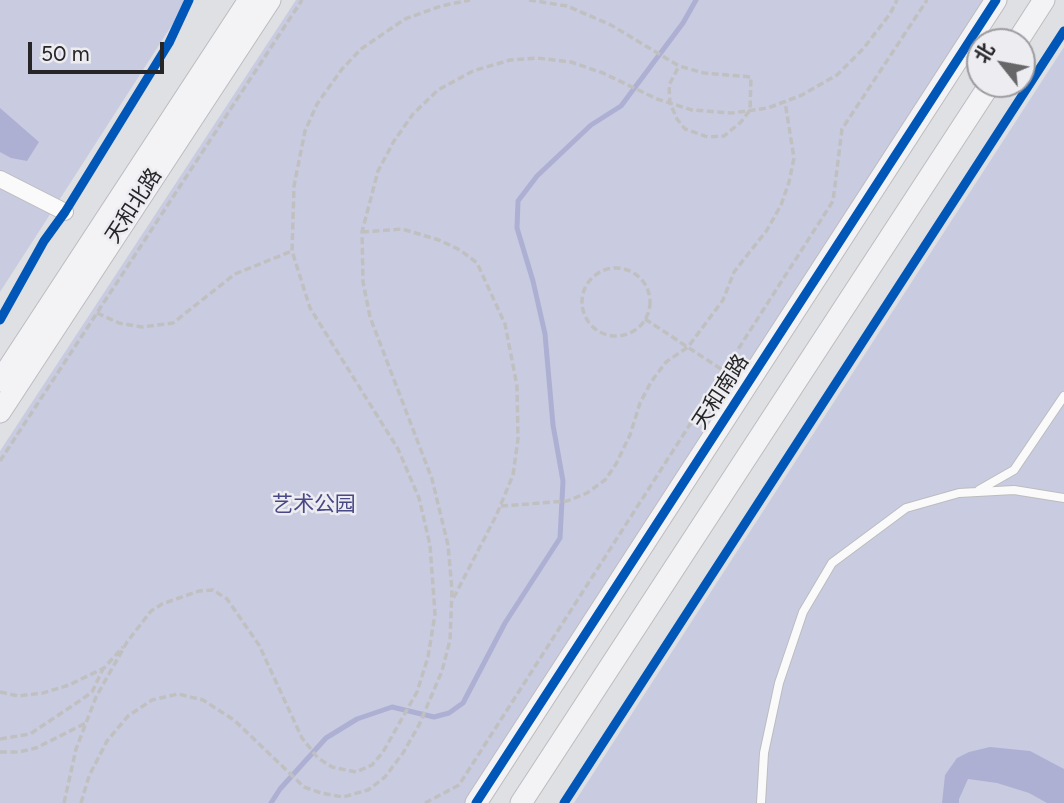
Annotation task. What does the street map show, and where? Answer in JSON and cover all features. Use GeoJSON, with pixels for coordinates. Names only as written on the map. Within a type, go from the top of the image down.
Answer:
{"type":"FeatureCollection","features":[{"type":"Feature","properties":{"kind":"street","name":"天和北路"},"geometry":{"type":"LineString","coordinates":[[0,381],[249,0]]}},
{"type":"Feature","properties":{"kind":"street","name":"天和北路"},"geometry":{"type":"LineString","coordinates":[[0,412],[270,0]]}},
{"type":"Feature","properties":{"kind":"street","name":"天和南路"},"geometry":{"type":"LineString","coordinates":[[476,803],[996,0]]}},
{"type":"Feature","properties":{"kind":"street"},"geometry":{"type":"LineString","coordinates":[[1026,28],[1044,0]]}},
{"type":"Feature","properties":{"kind":"street"},"geometry":{"type":"LineString","coordinates":[[521,803],[981,98]]}},
{"type":"Feature","properties":{"kind":"street"},"geometry":{"type":"LineString","coordinates":[[0,179],[65,212]]}},
{"type":"Feature","properties":{"kind":"lane"},"geometry":{"type":"LineString","coordinates":[[976,492],[1014,470],[1064,396]]}},
{"type":"Feature","properties":{"kind":"lane"},"geometry":{"type":"LineString","coordinates":[[761,803],[764,752],[779,683],[803,612],[832,563],[906,508],[960,493],[1014,490],[1064,498]]}},
{"type":"Feature","properties":{"kind":"path"},"geometry":{"type":"LineString","coordinates":[[0,461],[302,0]]}},
{"type":"Feature","properties":{"kind":"path"},"geometry":{"type":"LineString","coordinates":[[0,739],[30,734],[92,692],[104,668],[151,611],[162,604],[212,590],[227,599],[259,645],[283,700],[306,743],[318,758],[332,767],[356,772],[372,765],[383,752],[413,700],[428,657],[436,614],[430,545],[419,498],[398,449],[310,308],[292,251],[294,186],[305,131],[323,96],[342,69],[361,49],[405,19],[441,6],[470,0]]}},
{"type":"Feature","properties":{"kind":"path"},"geometry":{"type":"LineString","coordinates":[[529,0],[567,6],[611,24],[679,66],[704,73],[751,77],[750,110],[741,122],[724,136],[708,137],[685,129],[670,103],[669,85],[679,66]]}},
{"type":"Feature","properties":{"kind":"path"},"geometry":{"type":"LineString","coordinates":[[81,803],[89,776],[101,753],[128,716],[152,700],[178,694],[203,700],[234,720],[301,784],[321,793],[343,797],[368,790],[385,777],[419,726],[442,671],[450,640],[452,601],[448,545],[432,479],[370,317],[363,282],[362,232],[378,171],[413,114],[438,90],[473,71],[510,60],[537,58],[571,62],[645,94],[692,110],[732,113],[768,108],[802,95],[836,75],[863,49],[890,14],[897,0]]}},
{"type":"Feature","properties":{"kind":"path"},"geometry":{"type":"LineString","coordinates":[[425,803],[459,785],[833,201],[842,129],[927,0]]}},
{"type":"Feature","properties":{"kind":"path"},"geometry":{"type":"LineString","coordinates":[[500,506],[567,501],[587,493],[605,480],[624,452],[639,404],[651,382],[666,362],[688,347],[723,300],[734,272],[781,205],[794,158],[785,101]]}},
{"type":"Feature","properties":{"kind":"path"},"geometry":{"type":"LineString","coordinates":[[362,232],[402,229],[460,250],[477,263],[505,324],[517,386],[513,475],[452,601]]}},
{"type":"Feature","properties":{"kind":"path"},"geometry":{"type":"LineString","coordinates":[[97,313],[118,323],[142,327],[173,323],[188,314],[236,274],[292,251]]}},
{"type":"Feature","properties":{"kind":"path"},"geometry":{"type":"LineString","coordinates":[[615,267],[635,273],[649,291],[650,303],[645,319],[638,328],[627,334],[615,336],[604,333],[588,320],[583,309],[586,286],[603,270],[615,267]]}},
{"type":"Feature","properties":{"kind":"path"},"geometry":{"type":"LineString","coordinates":[[645,319],[724,371]]}},
{"type":"Feature","properties":{"kind":"path"},"geometry":{"type":"LineString","coordinates":[[64,803],[76,749],[96,697],[127,642]]}},
{"type":"Feature","properties":{"kind":"path"},"geometry":{"type":"LineString","coordinates":[[0,692],[18,696],[43,693],[69,685],[104,668]]}},
{"type":"Feature","properties":{"kind":"path"},"geometry":{"type":"LineString","coordinates":[[0,752],[36,748],[86,723]]}},
{"type":"Feature","properties":{"kind":"green space"},"geometry":{"type":"Polygon","coordinates":[[[0,0],[188,0],[0,292],[0,0]]]}},
{"type":"Feature","properties":{"kind":"green space","name":"艺术公园"},"geometry":{"type":"Polygon","coordinates":[[[296,0],[989,0],[971,28],[966,28],[966,36],[469,803],[0,803],[0,451],[296,0]]]}},
{"type":"Feature","properties":{"kind":"green space"},"geometry":{"type":"Polygon","coordinates":[[[1064,47],[1064,803],[574,803],[1031,98],[1036,98],[1036,90],[1064,47]]]}},
{"type":"Feature","properties":{"kind":"shaded area"},"geometry":{"type":"Polygon","coordinates":[[[0,108],[39,142],[27,161],[11,158],[0,152],[0,108]]]}},
{"type":"Feature","properties":{"kind":"shaded area"},"geometry":{"type":"Polygon","coordinates":[[[990,747],[1030,751],[1064,769],[1064,803],[1047,803],[1029,793],[997,783],[968,779],[959,803],[942,803],[945,775],[957,758],[990,747]]]}},
{"type":"Feature","properties":{"kind":"waterway"},"geometry":{"type":"LineString","coordinates":[[271,803],[280,789],[326,738],[357,719],[392,707],[434,717],[449,713],[463,703],[505,623],[560,538],[563,481],[553,425],[545,334],[517,228],[518,201],[537,176],[591,125],[621,106],[683,23],[696,0]]}},
{"type":"Feature","properties":{"kind":"cycle path"},"geometry":{"type":"LineString","coordinates":[[0,320],[44,241],[65,212],[169,43],[189,0]]}},
{"type":"Feature","properties":{"kind":"cycle path"},"geometry":{"type":"LineString","coordinates":[[476,803],[996,0]]}},
{"type":"Feature","properties":{"kind":"cycle path"},"geometry":{"type":"LineString","coordinates":[[564,803],[1064,31]]}}]}
